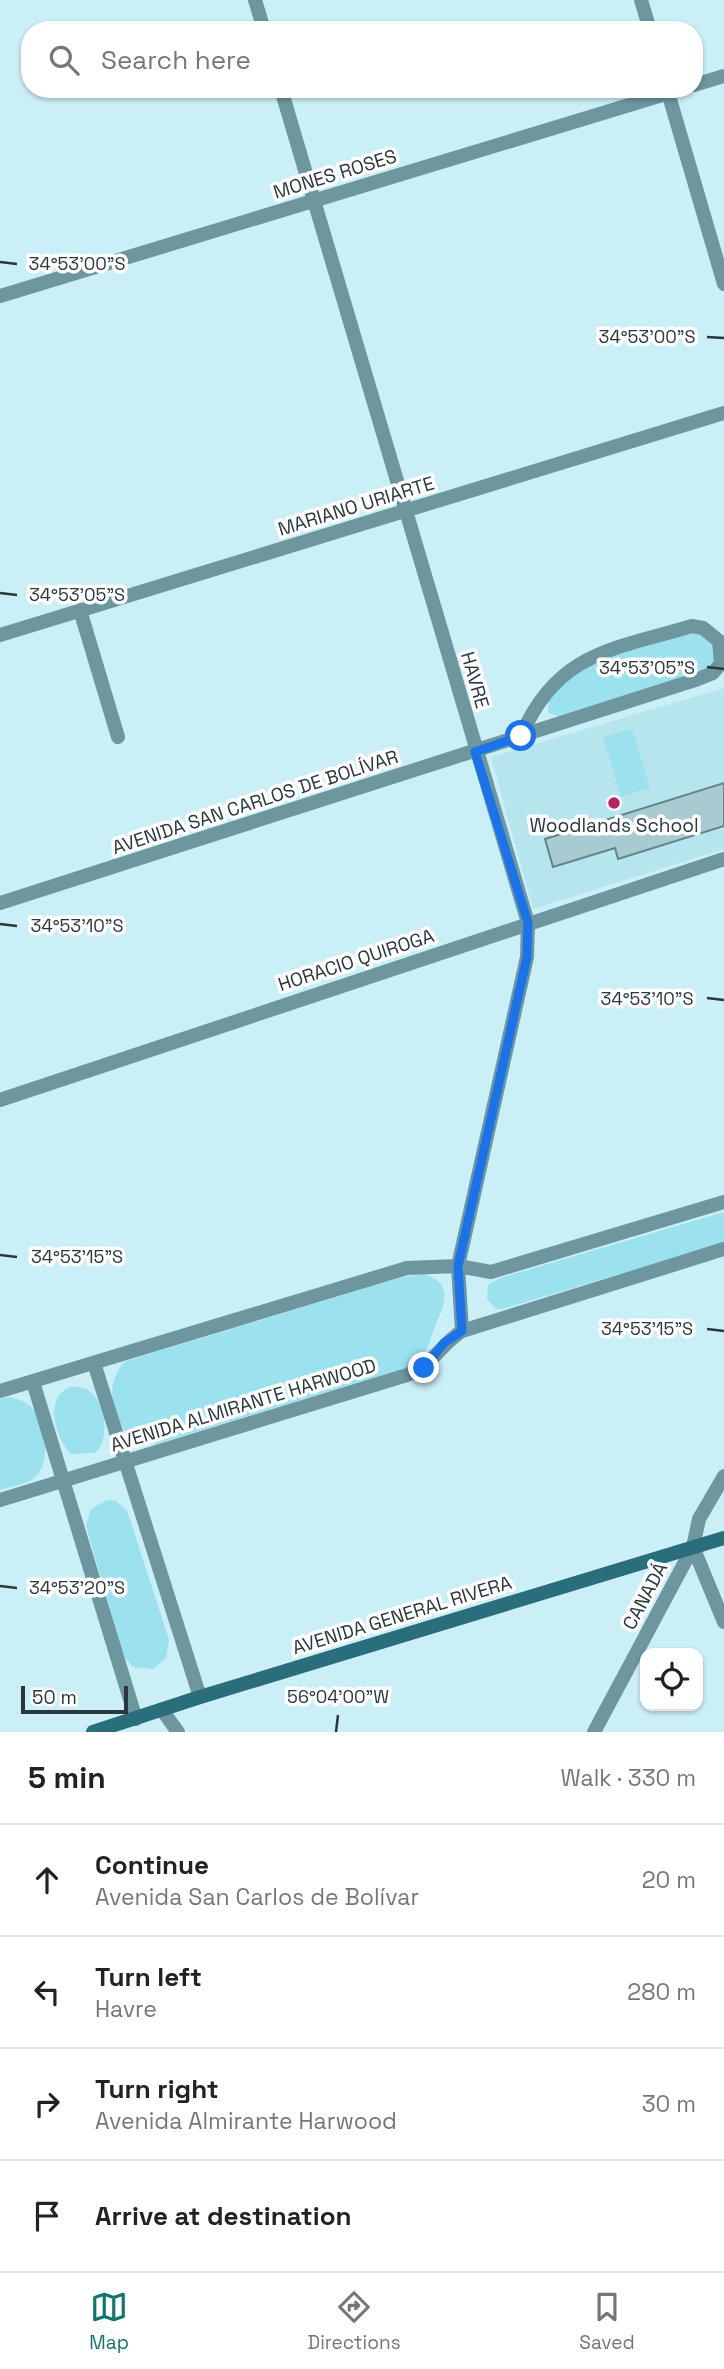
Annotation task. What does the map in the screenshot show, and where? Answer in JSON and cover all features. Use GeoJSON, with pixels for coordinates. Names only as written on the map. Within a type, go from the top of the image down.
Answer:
{"type":"FeatureCollection","features":[{"type":"Feature","properties":{"kind":"main road","name":"AVENIDA GENERAL RIVERA"},"geometry":{"type":"LineString","coordinates":[[93,1732],[724,1538]]}},
{"type":"Feature","properties":{"kind":"street"},"geometry":{"type":"LineString","coordinates":[[256,0],[262,21]]}},
{"type":"Feature","properties":{"kind":"street"},"geometry":{"type":"LineString","coordinates":[[641,0],[647,21]]}},
{"type":"Feature","properties":{"kind":"street"},"geometry":{"type":"LineString","coordinates":[[703,82],[724,76]]}},
{"type":"Feature","properties":{"kind":"street","name":"HAVRE"},"geometry":{"type":"LineString","coordinates":[[284,98],[407,511],[475,752],[528,923],[527,957],[458,1266],[462,1331]]}},
{"type":"Feature","properties":{"kind":"street","name":"MONES ROSES"},"geometry":{"type":"LineString","coordinates":[[0,296],[649,98]]}},
{"type":"Feature","properties":{"kind":"street"},"geometry":{"type":"LineString","coordinates":[[674,98],[724,284]]}},
{"type":"Feature","properties":{"kind":"street","name":"MARIANO URIARTE"},"geometry":{"type":"LineString","coordinates":[[0,635],[724,413]]}},
{"type":"Feature","properties":{"kind":"street"},"geometry":{"type":"LineString","coordinates":[[80,610],[118,737]]}},
{"type":"Feature","properties":{"kind":"street","name":"AVENIDA SAN CARLOS DE BOLÍVAR"},"geometry":{"type":"LineString","coordinates":[[0,903],[475,752],[713,673],[721,663],[719,641],[703,628],[692,626],[593,654],[564,674],[529,716],[521,736]]}},
{"type":"Feature","properties":{"kind":"street","name":"HORACIO QUIROGA"},"geometry":{"type":"LineString","coordinates":[[0,1100],[724,859]]}},
{"type":"Feature","properties":{"kind":"street"},"geometry":{"type":"LineString","coordinates":[[0,1391],[407,1268],[458,1266],[491,1272],[724,1202]]}},
{"type":"Feature","properties":{"kind":"street","name":"AVENIDA ALMIRANTE HARWOOD"},"geometry":{"type":"LineString","coordinates":[[0,1500],[407,1376],[424,1368],[444,1343],[462,1331],[724,1249]]}},
{"type":"Feature","properties":{"kind":"street"},"geometry":{"type":"LineString","coordinates":[[94,1363],[200,1697]]}},
{"type":"Feature","properties":{"kind":"street"},"geometry":{"type":"LineString","coordinates":[[33,1381],[136,1719]]}},
{"type":"Feature","properties":{"kind":"street","name":"CANADÁ"},"geometry":{"type":"LineString","coordinates":[[594,1732],[693,1547],[699,1519],[724,1476]]}},
{"type":"Feature","properties":{"kind":"street"},"geometry":{"type":"LineString","coordinates":[[693,1547],[724,1622]]}},
{"type":"Feature","properties":{"kind":"street"},"geometry":{"type":"LineString","coordinates":[[162,1710],[178,1732]]}},
{"type":"Feature","properties":{"kind":"shaded area"},"geometry":{"type":"Polygon","coordinates":[[[693,629],[709,633],[716,657],[710,667],[561,717],[548,713],[549,699],[580,667],[693,629]]]}},
{"type":"Feature","properties":{"kind":"shaded area","name":"Woodlands School"},"geometry":{"type":"Polygon","coordinates":[[[724,688],[724,849],[533,909],[491,757],[724,688]]]}},
{"type":"Feature","properties":{"kind":"shaded area"},"geometry":{"type":"Polygon","coordinates":[[[632,729],[650,788],[621,797],[603,737],[632,729]]]}},
{"type":"Feature","properties":{"kind":"shaded area"},"geometry":{"type":"Polygon","coordinates":[[[724,1212],[724,1243],[502,1309],[495,1308],[487,1299],[488,1285],[500,1278],[724,1212]]]}},
{"type":"Feature","properties":{"kind":"shaded area"},"geometry":{"type":"Polygon","coordinates":[[[425,1274],[441,1285],[445,1298],[426,1349],[412,1366],[159,1443],[144,1443],[132,1437],[122,1427],[112,1400],[117,1372],[126,1361],[399,1278],[425,1274]]]}},
{"type":"Feature","properties":{"kind":"shaded area"},"geometry":{"type":"Polygon","coordinates":[[[69,1387],[89,1390],[100,1405],[104,1423],[103,1441],[94,1453],[71,1454],[60,1438],[54,1409],[61,1393],[69,1387]]]}},
{"type":"Feature","properties":{"kind":"shaded area"},"geometry":{"type":"Polygon","coordinates":[[[9,1397],[24,1402],[35,1411],[43,1429],[45,1450],[41,1469],[36,1476],[24,1483],[0,1490],[0,1399],[9,1397]]]}},
{"type":"Feature","properties":{"kind":"shaded area"},"geometry":{"type":"Polygon","coordinates":[[[107,1500],[116,1501],[127,1510],[169,1640],[166,1658],[153,1669],[133,1667],[123,1655],[89,1537],[86,1525],[91,1509],[107,1500]]]}},
{"type":"Feature","properties":{"kind":"building"},"geometry":{"type":"Polygon","coordinates":[[[724,783],[724,826],[618,859],[615,848],[553,867],[545,839],[724,783]]]}},
{"type":"Feature","properties":{"kind":"place","name":"Woodlands School"},"geometry":{"type":"Point","coordinates":[614,803]}},
{"type":"Feature","properties":{"kind":"route"},"geometry":{"type":"LineString","coordinates":[[424,1368],[444,1343],[462,1331],[458,1266],[527,957],[528,923],[475,752],[521,736]]}}]}
